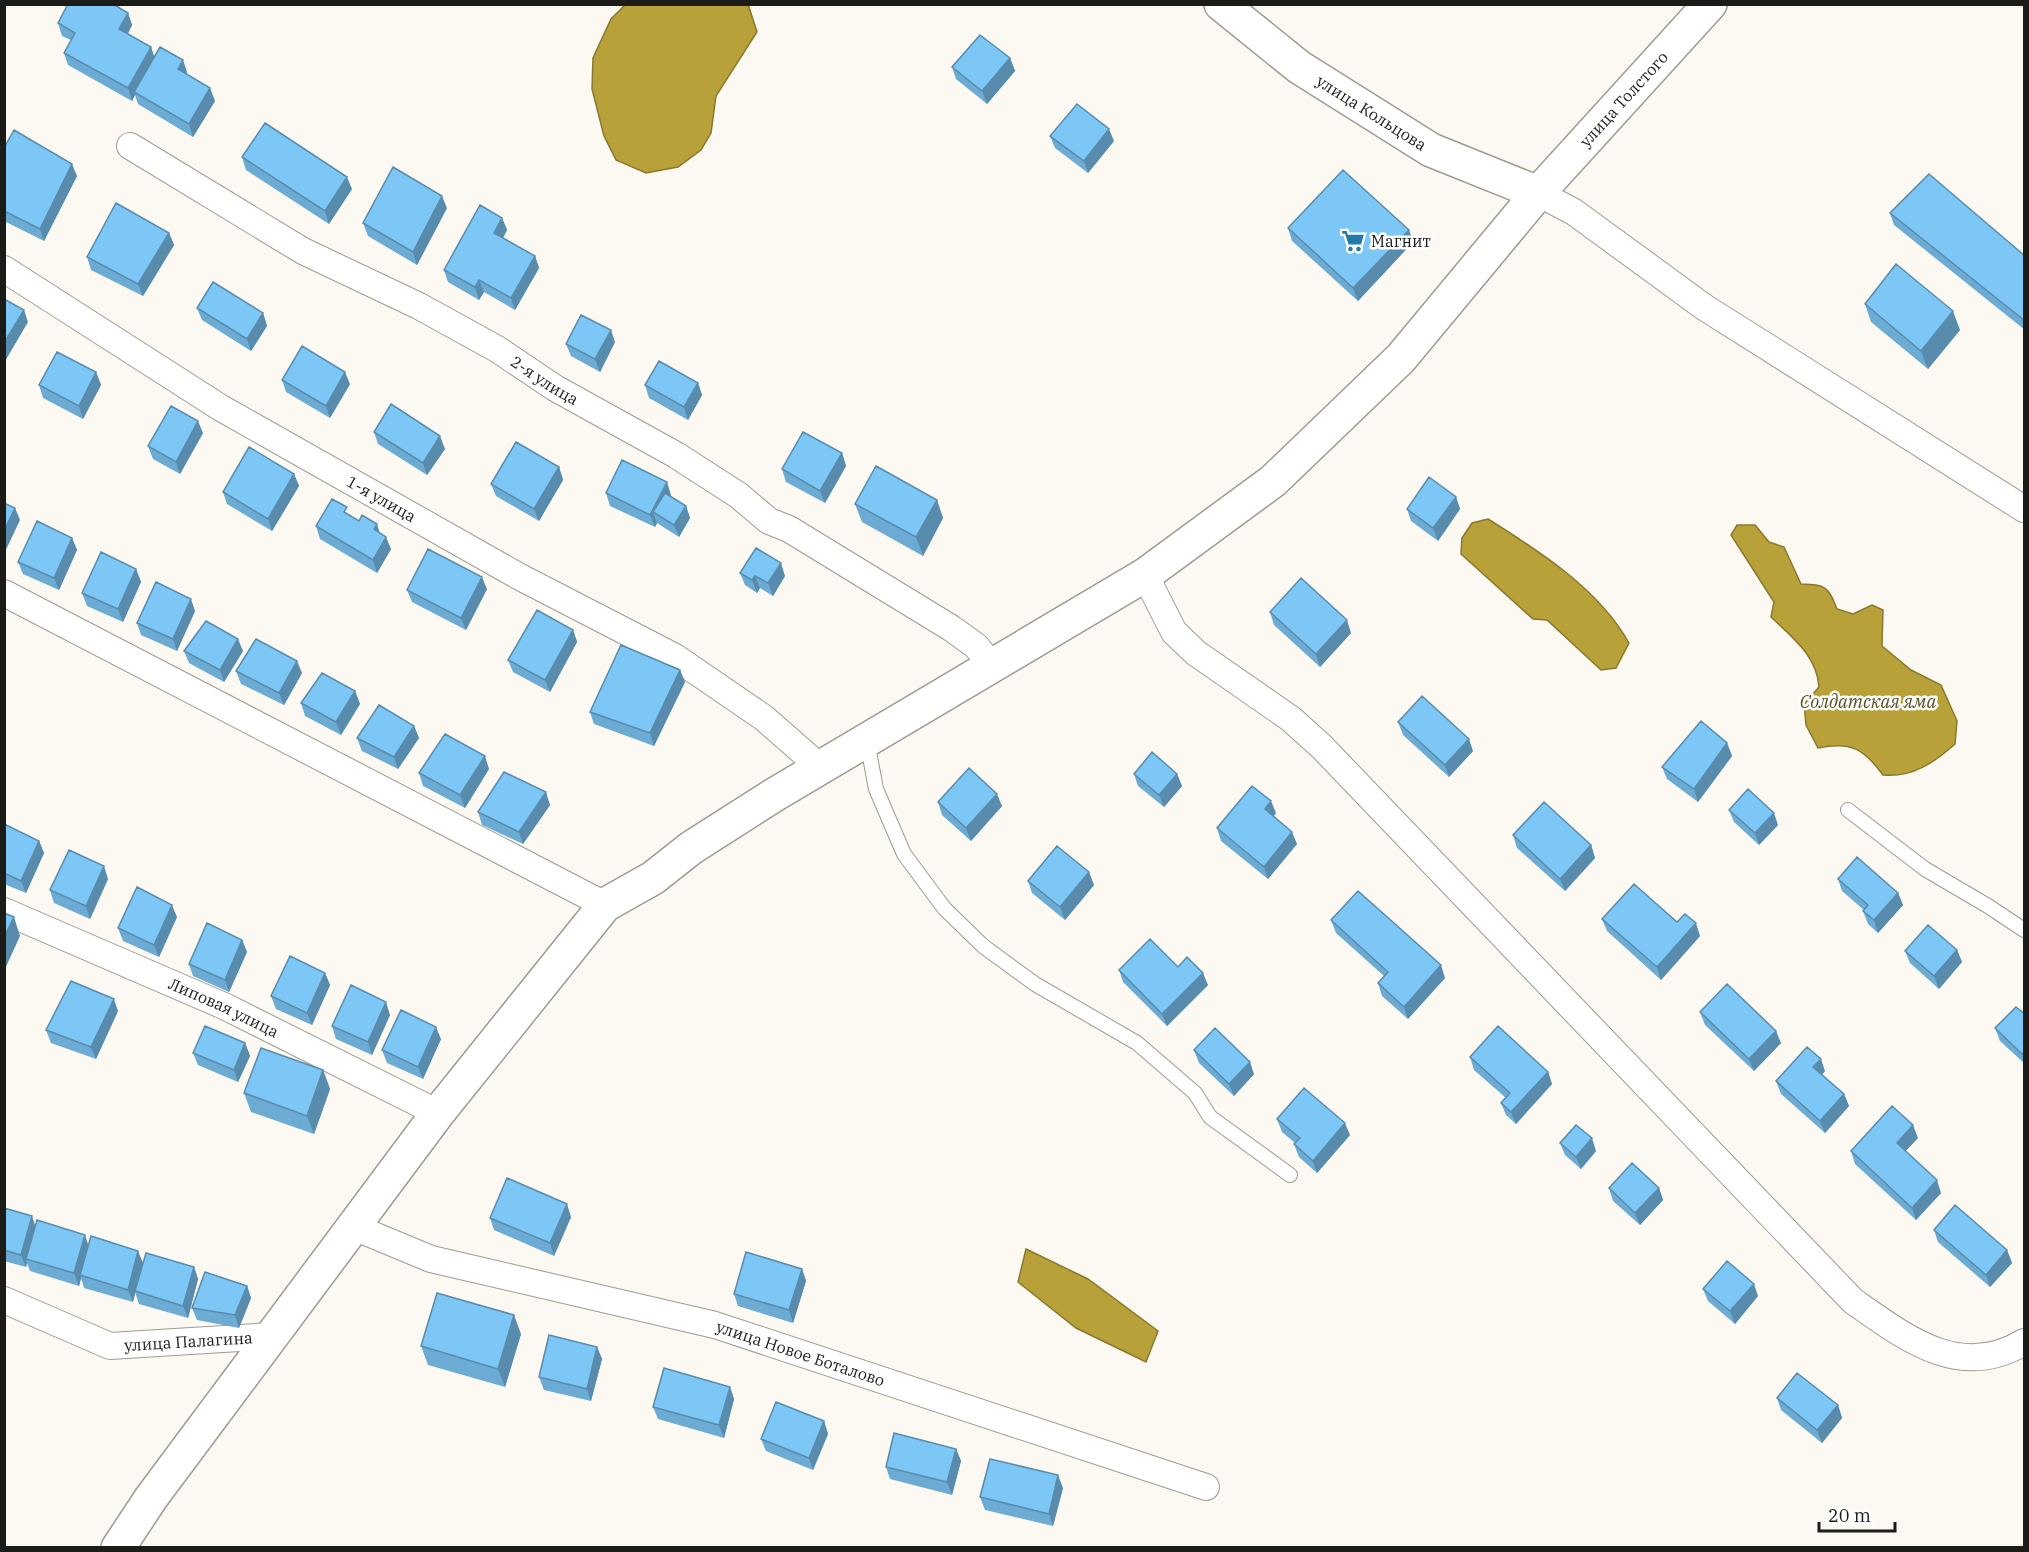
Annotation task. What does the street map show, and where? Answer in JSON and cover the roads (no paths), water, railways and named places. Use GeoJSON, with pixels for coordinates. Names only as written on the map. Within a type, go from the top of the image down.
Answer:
{"type":"FeatureCollection","features":[{"type":"Feature","properties":{"kind":"street","name":"улица Кольцова"},"geometry":{"type":"LineString","coordinates":[[1221,4],[1299,67],[1431,150],[1538,193]]}},
{"type":"Feature","properties":{"kind":"street","name":"улица Толстого"},"geometry":{"type":"LineString","coordinates":[[605,905],[653,878],[691,848],[821,768],[1145,575],[1273,480],[1331,428],[1401,358],[1538,193],[1710,4]]}},
{"type":"Feature","properties":{"kind":"street","name":"2-я улица"},"geometry":{"type":"LineString","coordinates":[[130,146],[303,251],[419,306],[496,349],[555,388],[676,454],[738,495],[769,520],[789,529],[951,628],[976,646],[993,667]]}},
{"type":"Feature","properties":{"kind":"street"},"geometry":{"type":"LineString","coordinates":[[1538,193],[1574,212],[1704,306],[2025,509]]}},
{"type":"Feature","properties":{"kind":"street","name":"1-я улица"},"geometry":{"type":"LineString","coordinates":[[4,269],[221,408],[520,577],[675,657],[764,718],[821,768]]}},
{"type":"Feature","properties":{"kind":"street"},"geometry":{"type":"LineString","coordinates":[[1145,575],[1174,632],[1196,653],[1291,720],[1322,747],[1853,1301],[1900,1333],[1948,1354],[1969,1359],[1992,1357],[2025,1342]]}},
{"type":"Feature","properties":{"kind":"street"},"geometry":{"type":"LineString","coordinates":[[4,593],[605,905],[438,1113],[151,1498],[118,1548]]}},
{"type":"Feature","properties":{"kind":"street","name":"Липовая улица"},"geometry":{"type":"LineString","coordinates":[[4,911],[224,1006],[438,1113]]}},
{"type":"Feature","properties":{"kind":"street","name":"улица Новое Боталово"},"geometry":{"type":"LineString","coordinates":[[354,1227],[431,1260],[715,1325],[1206,1487]]}},
{"type":"Feature","properties":{"kind":"street","name":"улица Палагина"},"geometry":{"type":"LineString","coordinates":[[4,1300],[110,1346],[272,1336]]}},
{"type":"Feature","properties":{"kind":"lane"},"geometry":{"type":"LineString","coordinates":[[867,741],[876,789],[904,854],[944,908],[983,946],[1035,984],[1137,1043],[1195,1093],[1210,1117],[1290,1175]]}},
{"type":"Feature","properties":{"kind":"lane"},"geometry":{"type":"LineString","coordinates":[[1848,810],[1925,869],[2025,930]]}},
{"type":"Feature","properties":{"kind":"water"},"geometry":{"type":"Polygon","coordinates":[[[748,4],[757,32],[716,96],[711,133],[701,150],[678,167],[646,173],[616,160],[604,136],[592,89],[593,58],[611,19],[625,5],[748,4]]]}},
{"type":"Feature","properties":{"kind":"water"},"geometry":{"type":"Polygon","coordinates":[[[1488,519],[1547,558],[1585,588],[1601,605],[1629,643],[1616,668],[1601,670],[1547,620],[1533,619],[1461,554],[1462,538],[1472,523],[1488,519]]]}},
{"type":"Feature","properties":{"kind":"water","name":"Солдатская яма"},"geometry":{"type":"Polygon","coordinates":[[[1737,525],[1755,525],[1769,542],[1784,547],[1801,584],[1825,588],[1837,609],[1853,614],[1872,605],[1883,610],[1882,646],[1911,670],[1941,685],[1957,721],[1955,744],[1922,767],[1894,775],[1883,775],[1863,753],[1856,749],[1839,746],[1818,748],[1806,725],[1804,704],[1819,687],[1814,666],[1795,640],[1771,617],[1774,602],[1731,535],[1737,525]]]}},
{"type":"Feature","properties":{"kind":"water"},"geometry":{"type":"Polygon","coordinates":[[[1026,1249],[1088,1279],[1158,1331],[1146,1362],[1076,1328],[1018,1282],[1026,1249]]]}},
{"type":"Feature","properties":{"kind":"place","name":"Магнит"},"geometry":{"type":"Point","coordinates":[1353,241]}}]}
